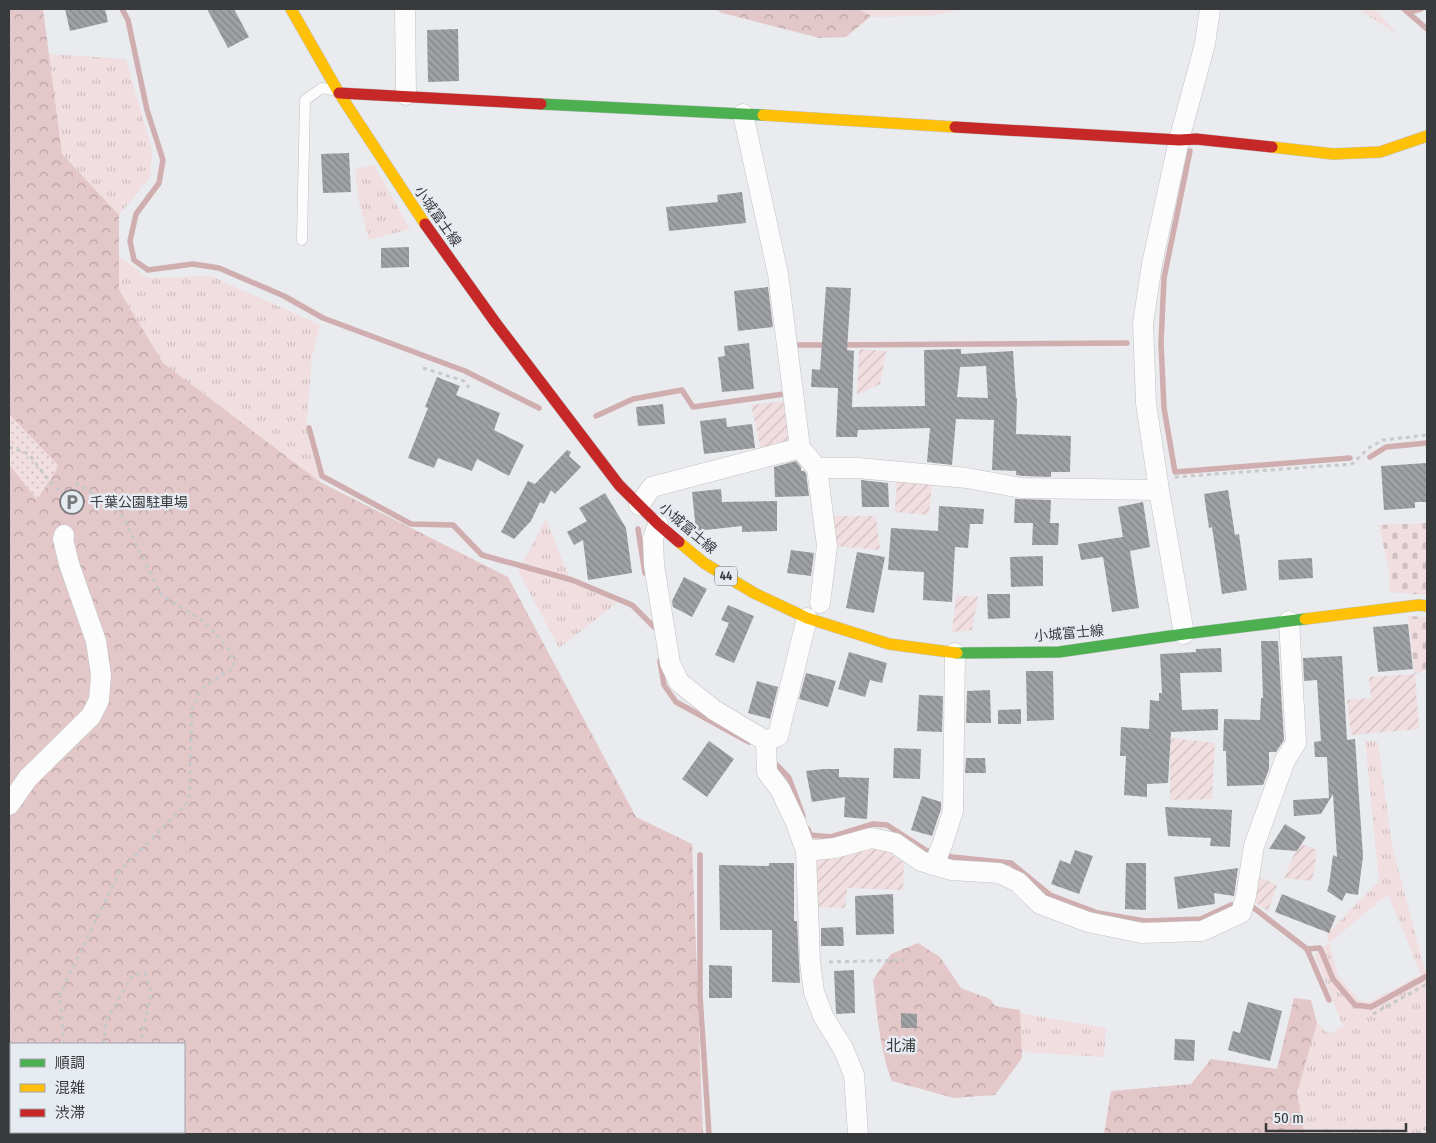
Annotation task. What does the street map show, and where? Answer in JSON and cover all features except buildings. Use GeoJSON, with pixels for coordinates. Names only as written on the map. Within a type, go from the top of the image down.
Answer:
{"type":"FeatureCollection","features":[{"type":"Feature","properties":{"kind":"main road","name":"小城富士線"},"geometry":{"type":"LineString","coordinates":[[291,9],[339,93],[416,211],[495,322],[619,485],[658,524],[704,563],[754,593],[807,618],[889,644],[955,653],[1059,652],[1184,634],[1419,605],[1427,606]]}},
{"type":"Feature","properties":{"kind":"main road"},"geometry":{"type":"LineString","coordinates":[[339,93],[406,95],[1180,140],[1196,139],[1333,154],[1380,152],[1427,136]]}},
{"type":"Feature","properties":{"kind":"street"},"geometry":{"type":"LineString","coordinates":[[405,9],[406,95]]}},
{"type":"Feature","properties":{"kind":"street"},"geometry":{"type":"LineString","coordinates":[[1184,634],[1146,403],[1144,324],[1152,264],[1180,140],[1205,44],[1210,9]]}},
{"type":"Feature","properties":{"kind":"street"},"geometry":{"type":"LineString","coordinates":[[743,114],[778,274],[800,448],[817,468],[827,546],[820,603]]}},
{"type":"Feature","properties":{"kind":"street"},"geometry":{"type":"LineString","coordinates":[[639,505],[652,488],[800,448]]}},
{"type":"Feature","properties":{"kind":"street"},"geometry":{"type":"LineString","coordinates":[[817,468],[858,468],[967,478],[1021,488],[1158,484]]}},
{"type":"Feature","properties":{"kind":"street"},"geometry":{"type":"LineString","coordinates":[[658,524],[654,538],[654,565],[670,663],[679,682],[714,710],[766,741]]}},
{"type":"Feature","properties":{"kind":"street"},"geometry":{"type":"LineString","coordinates":[[9,805],[28,778],[91,716],[99,700],[101,675],[96,642],[69,564],[63,539],[64,535]]}},
{"type":"Feature","properties":{"kind":"street"},"geometry":{"type":"LineString","coordinates":[[766,741],[778,736],[807,618]]}},
{"type":"Feature","properties":{"kind":"street"},"geometry":{"type":"LineString","coordinates":[[806,851],[835,848],[871,838],[894,842],[921,861],[934,865],[951,870],[999,873],[1018,882],[1040,904],[1088,922],[1142,933],[1202,931],[1244,904],[1254,846],[1285,760],[1296,743],[1289,621]]}},
{"type":"Feature","properties":{"kind":"street"},"geometry":{"type":"LineString","coordinates":[[934,865],[953,810],[955,653]]}},
{"type":"Feature","properties":{"kind":"street"},"geometry":{"type":"LineString","coordinates":[[766,741],[767,772],[780,789],[796,823],[806,851],[810,962],[814,992],[824,1018],[843,1048],[854,1075],[858,1134]]}},
{"type":"Feature","properties":{"kind":"lane"},"geometry":{"type":"LineString","coordinates":[[302,240],[305,100],[322,88],[339,93]]}},
{"type":"Feature","properties":{"kind":"path"},"geometry":{"type":"LineString","coordinates":[[423,368],[464,381],[469,388]]}},
{"type":"Feature","properties":{"kind":"path"},"geometry":{"type":"LineString","coordinates":[[1158,484],[1352,464],[1370,447],[1383,440],[1427,435]]}},
{"type":"Feature","properties":{"kind":"path"},"geometry":{"type":"LineString","coordinates":[[9,447],[29,454],[49,481],[63,494]]}},
{"type":"Feature","properties":{"kind":"path"},"geometry":{"type":"LineString","coordinates":[[64,1043],[60,994],[120,871],[189,801],[192,709],[201,688],[234,667],[231,652],[205,622],[161,594],[120,511],[73,482]]}},
{"type":"Feature","properties":{"kind":"path"},"geometry":{"type":"LineString","coordinates":[[810,962],[907,960]]}},
{"type":"Feature","properties":{"kind":"path"},"geometry":{"type":"LineString","coordinates":[[104,1043],[106,1020],[133,975],[145,973],[151,992],[142,1043]]}},
{"type":"Feature","properties":{"kind":"path"},"geometry":{"type":"LineString","coordinates":[[1373,1014],[1427,984]]}},
{"type":"Feature","properties":{"kind":"path"},"geometry":{"type":"LineString","coordinates":[[1417,1134],[1427,1127]]}},
{"type":"Feature","properties":{"kind":"green space"},"geometry":{"type":"Polygon","coordinates":[[[9,9],[43,9],[62,154],[119,215],[119,290],[163,363],[320,482],[508,577],[636,817],[692,844],[703,1134],[9,1134],[9,9]]]}},
{"type":"Feature","properties":{"kind":"green space"},"geometry":{"type":"Polygon","coordinates":[[[715,9],[858,9],[871,16],[846,37],[820,38],[722,13],[715,9]]]}},
{"type":"Feature","properties":{"kind":"green space"},"geometry":{"type":"Polygon","coordinates":[[[858,9],[966,9],[935,15],[876,17],[858,9]]]}},
{"type":"Feature","properties":{"kind":"green space"},"geometry":{"type":"Polygon","coordinates":[[[1358,9],[1375,9],[1398,35],[1358,9]]]}},
{"type":"Feature","properties":{"kind":"green space"},"geometry":{"type":"Polygon","coordinates":[[[49,54],[126,59],[152,150],[150,177],[119,215],[62,154],[49,54]]]}},
{"type":"Feature","properties":{"kind":"green space"},"geometry":{"type":"Polygon","coordinates":[[[374,165],[410,229],[369,240],[359,202],[355,169],[374,165]]]}},
{"type":"Feature","properties":{"kind":"green space"},"geometry":{"type":"Polygon","coordinates":[[[118,255],[148,278],[211,276],[320,325],[312,357],[306,430],[320,482],[163,364],[119,290],[118,255]]]}},
{"type":"Feature","properties":{"kind":"green space"},"geometry":{"type":"Polygon","coordinates":[[[859,349],[886,351],[880,384],[857,395],[859,349]]]}},
{"type":"Feature","properties":{"kind":"green space"},"geometry":{"type":"Polygon","coordinates":[[[787,401],[790,441],[761,450],[751,405],[787,401]]]}},
{"type":"Feature","properties":{"kind":"green space"},"geometry":{"type":"Polygon","coordinates":[[[9,414],[59,466],[37,500],[9,464],[9,414]]]}},
{"type":"Feature","properties":{"kind":"green space"},"geometry":{"type":"Polygon","coordinates":[[[897,478],[932,484],[929,515],[895,512],[897,478]]]}},
{"type":"Feature","properties":{"kind":"green space"},"geometry":{"type":"Polygon","coordinates":[[[832,516],[876,516],[880,550],[834,546],[832,516]]]}},
{"type":"Feature","properties":{"kind":"green space"},"geometry":{"type":"Polygon","coordinates":[[[546,519],[571,582],[617,603],[559,648],[518,571],[546,519]]]}},
{"type":"Feature","properties":{"kind":"green space"},"geometry":{"type":"Polygon","coordinates":[[[1427,523],[1427,595],[1389,592],[1389,571],[1379,525],[1427,523]]]}},
{"type":"Feature","properties":{"kind":"green space"},"geometry":{"type":"Polygon","coordinates":[[[956,596],[978,596],[972,630],[952,632],[956,596]]]}},
{"type":"Feature","properties":{"kind":"green space"},"geometry":{"type":"Polygon","coordinates":[[[1408,616],[1427,617],[1427,670],[1415,674],[1408,616]]]}},
{"type":"Feature","properties":{"kind":"green space"},"geometry":{"type":"Polygon","coordinates":[[[1415,674],[1419,729],[1351,735],[1347,700],[1371,698],[1369,677],[1415,674]]]}},
{"type":"Feature","properties":{"kind":"green space"},"geometry":{"type":"Polygon","coordinates":[[[1170,738],[1215,743],[1212,799],[1170,800],[1170,738]]]}},
{"type":"Feature","properties":{"kind":"green space"},"geometry":{"type":"Polygon","coordinates":[[[1365,740],[1378,742],[1392,846],[1425,970],[1427,970],[1427,1134],[1304,1134],[1297,1093],[1317,1023],[1329,1034],[1343,1026],[1315,955],[1328,943],[1327,934],[1379,881],[1365,740]],[[1388,894],[1329,943],[1338,975],[1358,1000],[1369,1002],[1421,975],[1388,894]]]}},
{"type":"Feature","properties":{"kind":"green space"},"geometry":{"type":"Polygon","coordinates":[[[1299,843],[1317,850],[1312,881],[1284,878],[1299,843]]]}},
{"type":"Feature","properties":{"kind":"green space"},"geometry":{"type":"Polygon","coordinates":[[[879,846],[904,863],[903,890],[847,888],[845,908],[817,907],[814,856],[879,846]]]}},
{"type":"Feature","properties":{"kind":"green space"},"geometry":{"type":"Polygon","coordinates":[[[1255,875],[1277,885],[1268,911],[1249,899],[1255,875]]]}},
{"type":"Feature","properties":{"kind":"green space"},"geometry":{"type":"Polygon","coordinates":[[[918,943],[940,957],[961,988],[990,999],[995,1006],[1020,1010],[1022,1058],[995,1095],[954,1098],[892,1081],[882,1045],[873,980],[891,954],[918,943]]]}},
{"type":"Feature","properties":{"kind":"green space"},"geometry":{"type":"Polygon","coordinates":[[[1294,998],[1311,1000],[1317,1023],[1297,1093],[1304,1134],[1104,1134],[1111,1091],[1191,1084],[1211,1059],[1277,1069],[1294,998]]]}},
{"type":"Feature","properties":{"kind":"green space"},"geometry":{"type":"Polygon","coordinates":[[[1020,1013],[1106,1028],[1104,1057],[1021,1052],[1020,1013]]]}},
{"type":"Feature","properties":{"kind":"waterway"},"geometry":{"type":"LineString","coordinates":[[122,9],[128,20],[147,110],[163,160],[159,183],[136,214],[130,241],[134,260],[148,270],[193,264],[219,268],[284,296],[323,318],[465,371],[539,408]]}},
{"type":"Feature","properties":{"kind":"waterway"},"geometry":{"type":"LineString","coordinates":[[1404,9],[1427,29]]}},
{"type":"Feature","properties":{"kind":"waterway"},"geometry":{"type":"LineString","coordinates":[[1409,12],[1421,9]]}},
{"type":"Feature","properties":{"kind":"waterway"},"geometry":{"type":"LineString","coordinates":[[1190,151],[1164,278],[1161,343],[1164,408],[1175,472],[1350,458]]}},
{"type":"Feature","properties":{"kind":"waterway"},"geometry":{"type":"LineString","coordinates":[[841,345],[1127,343]]}},
{"type":"Feature","properties":{"kind":"waterway"},"geometry":{"type":"LineString","coordinates":[[796,345],[830,345]]}},
{"type":"Feature","properties":{"kind":"waterway"},"geometry":{"type":"LineString","coordinates":[[596,416],[633,399],[682,390],[693,407],[784,394]]}},
{"type":"Feature","properties":{"kind":"waterway"},"geometry":{"type":"LineString","coordinates":[[309,428],[322,476],[411,524],[453,525],[482,555],[572,580],[632,605],[654,627]]}},
{"type":"Feature","properties":{"kind":"waterway"},"geometry":{"type":"LineString","coordinates":[[1370,457],[1386,447],[1427,443]]}},
{"type":"Feature","properties":{"kind":"waterway"},"geometry":{"type":"LineString","coordinates":[[638,529],[645,573]]}},
{"type":"Feature","properties":{"kind":"waterway"},"geometry":{"type":"LineString","coordinates":[[660,661],[664,685],[676,702],[749,742]]}},
{"type":"Feature","properties":{"kind":"waterway"},"geometry":{"type":"LineString","coordinates":[[772,760],[789,778],[803,816]]}},
{"type":"Feature","properties":{"kind":"waterway"},"geometry":{"type":"LineString","coordinates":[[808,829],[810,835],[831,837],[873,824],[887,825],[927,851],[952,857],[1011,863],[1050,895],[1098,913],[1145,921],[1201,919],[1231,905],[1238,905]]}},
{"type":"Feature","properties":{"kind":"waterway"},"geometry":{"type":"LineString","coordinates":[[700,855],[700,996],[709,1134]]}},
{"type":"Feature","properties":{"kind":"waterway"},"geometry":{"type":"LineString","coordinates":[[1248,905],[1307,949],[1329,1000]]}},
{"type":"Feature","properties":{"kind":"waterway"},"geometry":{"type":"LineString","coordinates":[[1307,949],[1320,948],[1333,979],[1355,1005],[1371,1007],[1427,976]]}},
{"type":"Feature","properties":{"kind":"traffic: fast"},"geometry":{"type":"LineString","coordinates":[[541,104],[763,115]]}},
{"type":"Feature","properties":{"kind":"traffic: fast"},"geometry":{"type":"LineString","coordinates":[[957,653],[1059,652],[1305,619]]}},
{"type":"Feature","properties":{"kind":"traffic: slow"},"geometry":{"type":"LineString","coordinates":[[291,9],[339,93],[425,224]]}},
{"type":"Feature","properties":{"kind":"traffic: slow"},"geometry":{"type":"LineString","coordinates":[[763,115],[955,127]]}},
{"type":"Feature","properties":{"kind":"traffic: slow"},"geometry":{"type":"LineString","coordinates":[[1272,147],[1333,154],[1380,152],[1427,136]]}},
{"type":"Feature","properties":{"kind":"traffic: slow"},"geometry":{"type":"LineString","coordinates":[[679,542],[704,563],[754,593],[807,618],[889,644],[957,653]]}},
{"type":"Feature","properties":{"kind":"traffic: slow"},"geometry":{"type":"LineString","coordinates":[[1305,619],[1419,605],[1427,606]]}},
{"type":"Feature","properties":{"kind":"traffic: jam"},"geometry":{"type":"LineString","coordinates":[[339,93],[541,104]]}},
{"type":"Feature","properties":{"kind":"traffic: jam"},"geometry":{"type":"LineString","coordinates":[[955,127],[1179,140],[1196,139],[1272,147]]}},
{"type":"Feature","properties":{"kind":"traffic: jam"},"geometry":{"type":"LineString","coordinates":[[425,224],[495,322],[619,485],[679,542]]}},
{"type":"Feature","properties":{"kind":"place","name":"千葉公園駐車場"},"geometry":{"type":"Point","coordinates":[72,502]}},
{"type":"Feature","properties":{"kind":"district","name":"北浦"},"geometry":{"type":"Point","coordinates":[901,1046]}}]}
